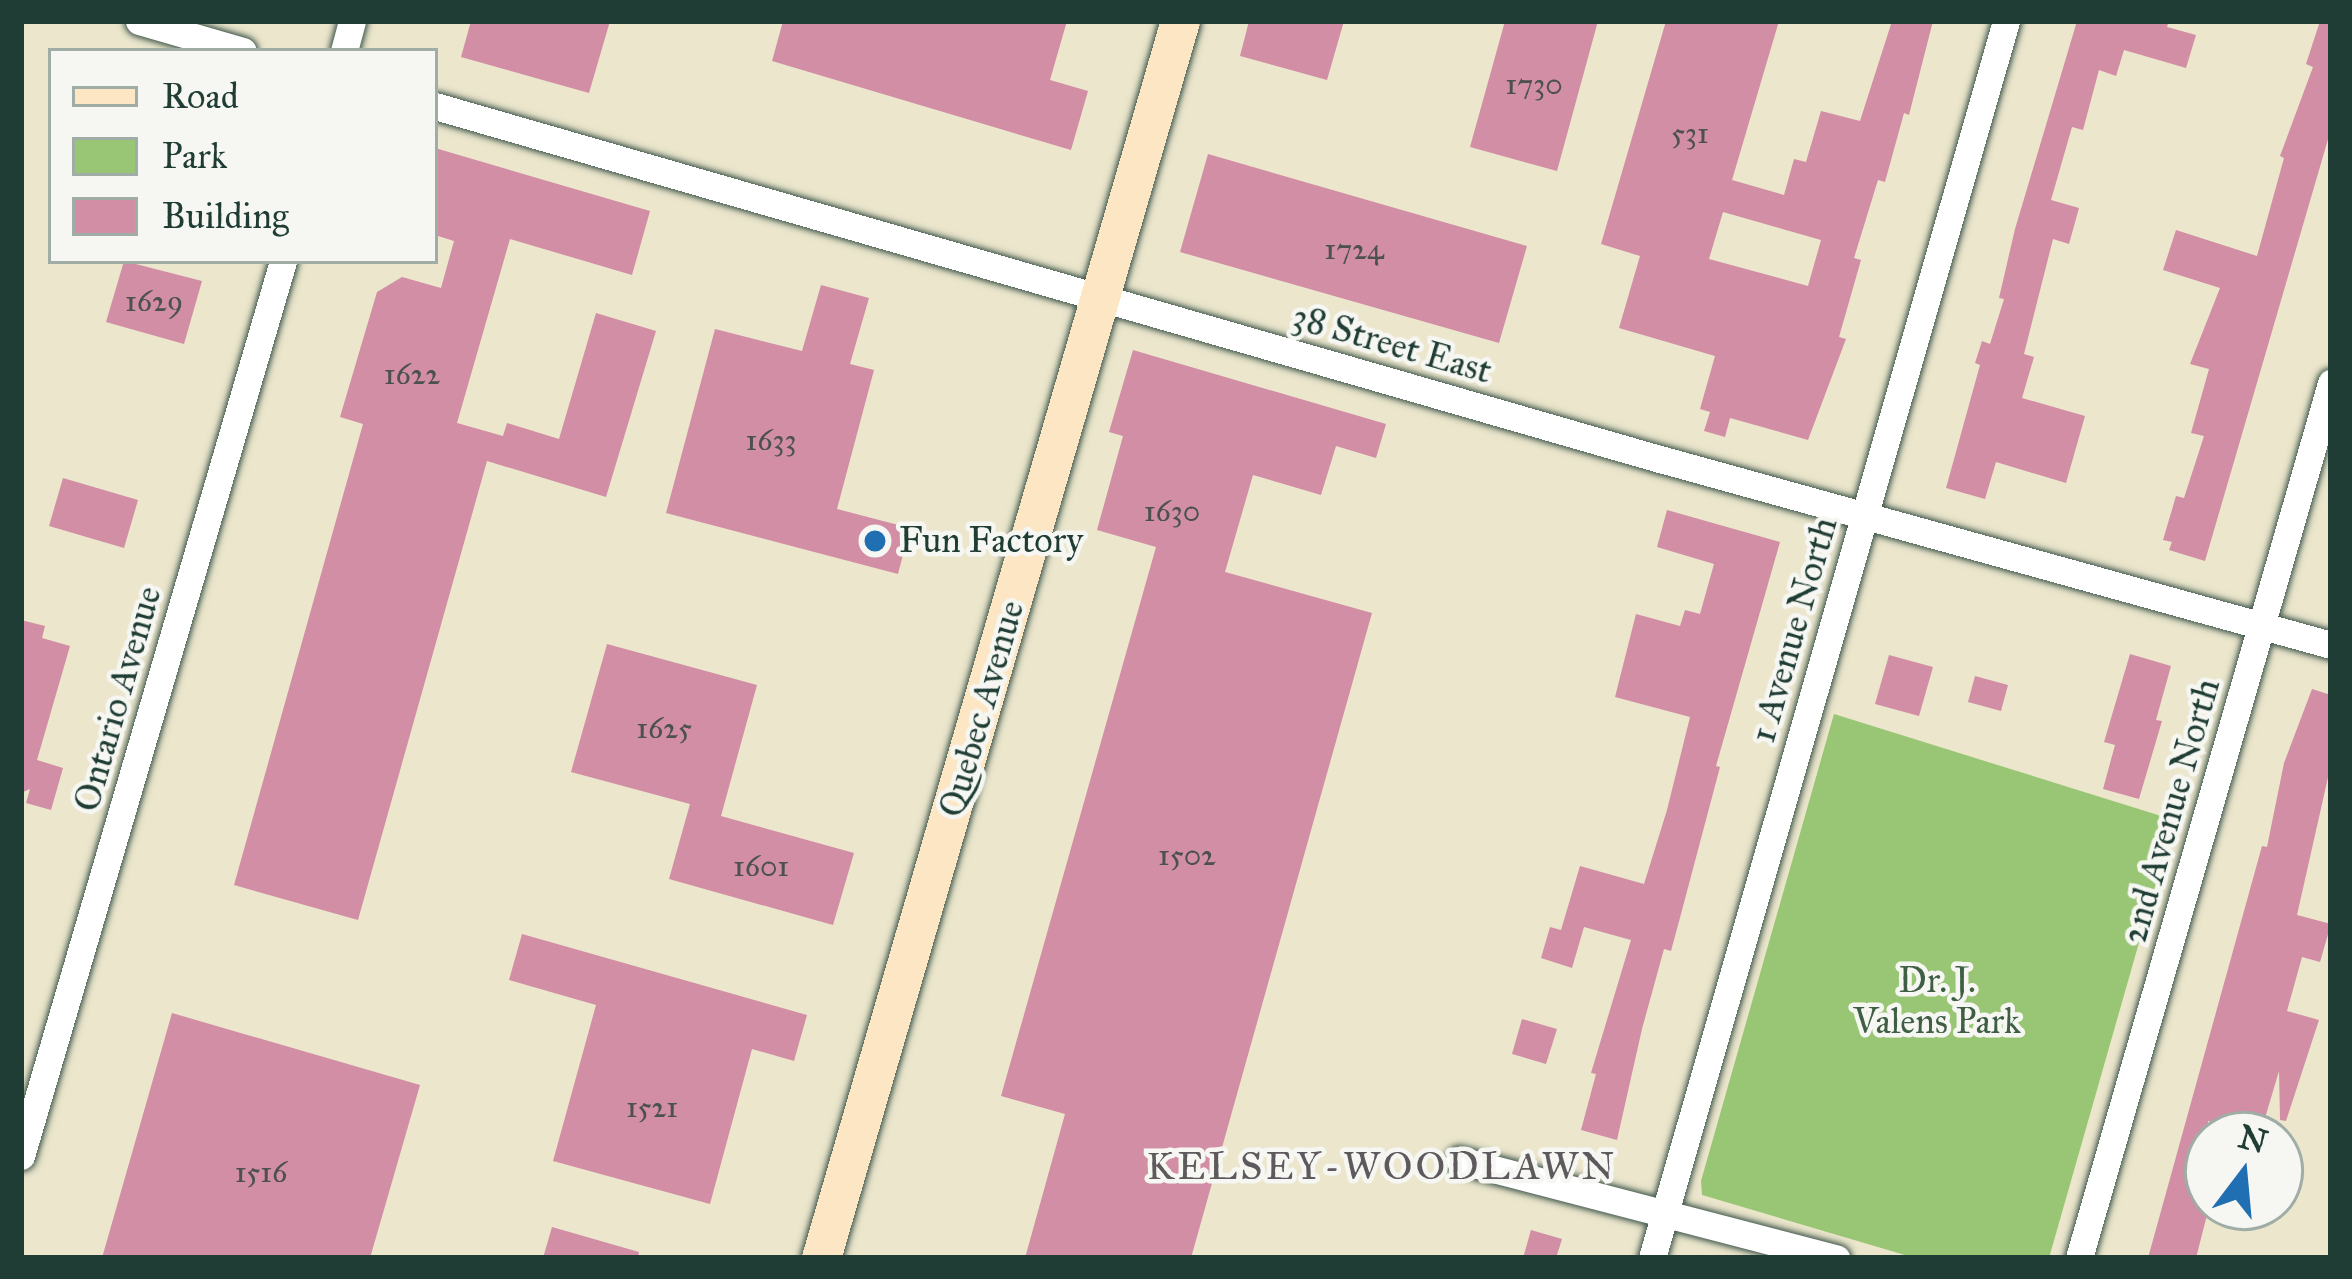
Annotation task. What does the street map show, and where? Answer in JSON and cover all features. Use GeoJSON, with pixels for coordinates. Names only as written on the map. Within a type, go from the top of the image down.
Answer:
{"type":"FeatureCollection","features":[{"type":"Feature","properties":{"kind":"street"},"geometry":{"type":"LineString","coordinates":[[139,21],[233,48]]}},
{"type":"Feature","properties":{"kind":"street","name":"Quebec Avenue"},"geometry":{"type":"LineString","coordinates":[[821,1258],[1180,21]]}},
{"type":"Feature","properties":{"kind":"street","name":"1 Avenue North"},"geometry":{"type":"LineString","coordinates":[[1652,1258],[2006,21]]}},
{"type":"Feature","properties":{"kind":"street","name":"38 Street East"},"geometry":{"type":"LineString","coordinates":[[438,107],[2331,644]]}},
{"type":"Feature","properties":{"kind":"street","name":"Ontario Avenue"},"geometry":{"type":"LineString","coordinates":[[21,1156],[282,264]]}},
{"type":"Feature","properties":{"kind":"street","name":"2nd Avenue North"},"geometry":{"type":"LineString","coordinates":[[2079,1258],[2331,383]]}},
{"type":"Feature","properties":{"kind":"street"},"geometry":{"type":"LineString","coordinates":[[1459,1160],[1666,1210],[1836,1258]]}},
{"type":"Feature","properties":{"kind":"green space","name":"Dr. J. Valens Park"},"geometry":{"type":"Polygon","coordinates":[[[1834,714],[2174,820],[2049,1258],[1915,1258],[1702,1195],[1701,1181],[1834,714]]]}},
{"type":"Feature","properties":{"kind":"building"},"geometry":{"type":"Polygon","coordinates":[[[471,21],[610,21],[589,93],[461,57],[471,21]]]}},
{"type":"Feature","properties":{"kind":"building"},"geometry":{"type":"Polygon","coordinates":[[[783,21],[1067,21],[1050,80],[1088,91],[1071,150],[772,61],[783,21]]]}},
{"type":"Feature","properties":{"kind":"building"},"geometry":{"type":"Polygon","coordinates":[[[1249,21],[1344,21],[1327,80],[1240,56],[1249,21]]]}},
{"type":"Feature","properties":{"kind":"building"},"geometry":{"type":"Polygon","coordinates":[[[1505,21],[1598,21],[1557,171],[1470,147],[1505,21]]]}},
{"type":"Feature","properties":{"kind":"building"},"geometry":{"type":"Polygon","coordinates":[[[1666,21],[1779,21],[1732,180],[1784,195],[1794,159],[1806,162],[1821,111],[1860,121],[1892,21],[1933,21],[1909,115],[1904,113],[1885,182],[1878,180],[1854,258],[1861,260],[1839,337],[1846,339],[1808,440],[1730,418],[1725,437],[1704,431],[1710,412],[1700,409],[1715,356],[1619,328],[1640,256],[1601,244],[1666,21]],[[1723,212],[1709,259],[1808,286],[1821,240],[1723,212]]]}},
{"type":"Feature","properties":{"kind":"building"},"geometry":{"type":"Polygon","coordinates":[[[2077,21],[2169,21],[2167,27],[2196,35],[2186,68],[2124,50],[2116,76],[2099,70],[2083,130],[2072,127],[2051,200],[2079,208],[2069,244],[2053,239],[2024,354],[2034,357],[2022,398],[2085,416],[2066,483],[1996,462],[1985,499],[1946,488],[1980,365],[1975,363],[1982,341],[1990,344],[2004,299],[1999,298],[2015,229],[2077,21]]]}},
{"type":"Feature","properties":{"kind":"building"},"geometry":{"type":"Polygon","coordinates":[[[2320,21],[2331,21],[2331,129],[2205,561],[2169,550],[2172,542],[2163,540],[2176,496],[2184,498],[2204,436],[2191,433],[2209,369],[2190,364],[2220,288],[2163,270],[2176,230],[2257,256],[2284,158],[2280,156],[2313,67],[2306,64],[2320,21]]]}},
{"type":"Feature","properties":{"kind":"building"},"geometry":{"type":"Polygon","coordinates":[[[438,149],[650,211],[632,275],[510,239],[457,423],[503,436],[507,423],[559,439],[596,313],[656,331],[606,497],[487,461],[358,920],[234,885],[363,424],[340,417],[377,292],[402,277],[441,288],[454,241],[438,236],[438,149]]]}},
{"type":"Feature","properties":{"kind":"building"},"geometry":{"type":"Polygon","coordinates":[[[1208,154],[1527,246],[1499,343],[1180,252],[1208,154]]]}},
{"type":"Feature","properties":{"kind":"building"},"geometry":{"type":"Polygon","coordinates":[[[123,264],[202,281],[184,344],[106,322],[123,264]]]}},
{"type":"Feature","properties":{"kind":"building"},"geometry":{"type":"Polygon","coordinates":[[[821,285],[869,298],[850,364],[874,370],[837,509],[910,528],[898,574],[666,513],[715,329],[802,351],[821,285]]]}},
{"type":"Feature","properties":{"kind":"building"},"geometry":{"type":"Polygon","coordinates":[[[1133,350],[1386,424],[1376,458],[1336,446],[1321,495],[1253,475],[1225,572],[1372,613],[1191,1258],[1025,1258],[1065,1114],[1001,1096],[1156,547],[1097,530],[1123,436],[1109,432],[1133,350]]]}},
{"type":"Feature","properties":{"kind":"building"},"geometry":{"type":"Polygon","coordinates":[[[63,478],[138,500],[124,548],[49,526],[63,478]]]}},
{"type":"Feature","properties":{"kind":"building"},"geometry":{"type":"Polygon","coordinates":[[[1667,510],[1780,542],[1716,766],[1720,767],[1671,951],[1664,949],[1642,1029],[1617,1140],[1581,1130],[1596,1074],[1591,1073],[1631,940],[1584,927],[1572,968],[1541,958],[1550,927],[1561,930],[1580,866],[1644,884],[1667,810],[1690,717],[1615,697],[1636,614],[1680,626],[1685,610],[1700,614],[1714,564],[1657,547],[1667,510]]]}},
{"type":"Feature","properties":{"kind":"building"},"geometry":{"type":"Polygon","coordinates":[[[21,620],[45,626],[42,638],[70,646],[37,760],[63,768],[51,810],[26,803],[30,789],[21,793],[21,620]]]}},
{"type":"Feature","properties":{"kind":"building"},"geometry":{"type":"Polygon","coordinates":[[[607,644],[757,685],[721,816],[854,853],[833,925],[669,879],[690,804],[571,772],[607,644]]]}},
{"type":"Feature","properties":{"kind":"building"},"geometry":{"type":"Polygon","coordinates":[[[2130,654],[2171,666],[2156,720],[2162,721],[2139,799],[2103,789],[2115,745],[2104,742],[2130,654]]]}},
{"type":"Feature","properties":{"kind":"building"},"geometry":{"type":"Polygon","coordinates":[[[1889,655],[1933,667],[1919,716],[1875,704],[1889,655]]]}},
{"type":"Feature","properties":{"kind":"building"},"geometry":{"type":"Polygon","coordinates":[[[1975,676],[2008,685],[2001,711],[1968,702],[1975,676]]]}},
{"type":"Feature","properties":{"kind":"building"},"geometry":{"type":"Polygon","coordinates":[[[2312,689],[2331,695],[2331,764],[2297,915],[2331,924],[2320,962],[2302,957],[2287,1011],[2319,1020],[2289,1111],[2280,1111],[2279,1071],[2267,1111],[2189,1111],[2262,846],[2267,847],[2284,763],[2312,689]]]}},
{"type":"Feature","properties":{"kind":"building"},"geometry":{"type":"Polygon","coordinates":[[[522,934],[807,1015],[794,1061],[752,1049],[710,1204],[553,1161],[596,1005],[509,980],[522,934]]]}},
{"type":"Feature","properties":{"kind":"building"},"geometry":{"type":"Polygon","coordinates":[[[172,1013],[420,1085],[370,1258],[102,1258],[172,1013]]]}},
{"type":"Feature","properties":{"kind":"building"},"geometry":{"type":"Polygon","coordinates":[[[1522,1019],[1557,1029],[1546,1064],[1512,1054],[1522,1019]]]}},
{"type":"Feature","properties":{"kind":"building"},"geometry":{"type":"Polygon","coordinates":[[[2184,1128],[2184,1231],[2203,1231],[2196,1258],[2148,1258],[2184,1128]]]}},
{"type":"Feature","properties":{"kind":"building"},"geometry":{"type":"Polygon","coordinates":[[[552,1227],[639,1252],[638,1258],[543,1258],[552,1227]]]}},
{"type":"Feature","properties":{"kind":"building"},"geometry":{"type":"Polygon","coordinates":[[[1531,1230],[1562,1239],[1556,1258],[1523,1258],[1531,1230]]]}},
{"type":"Feature","properties":{"kind":"place","name":"Fun Factory"},"geometry":{"type":"Point","coordinates":[875,541]}},
{"type":"Feature","properties":{"kind":"district","name":"KELSEY-WOODLAWN"},"geometry":{"type":"Point","coordinates":[1382,1166]}}]}
